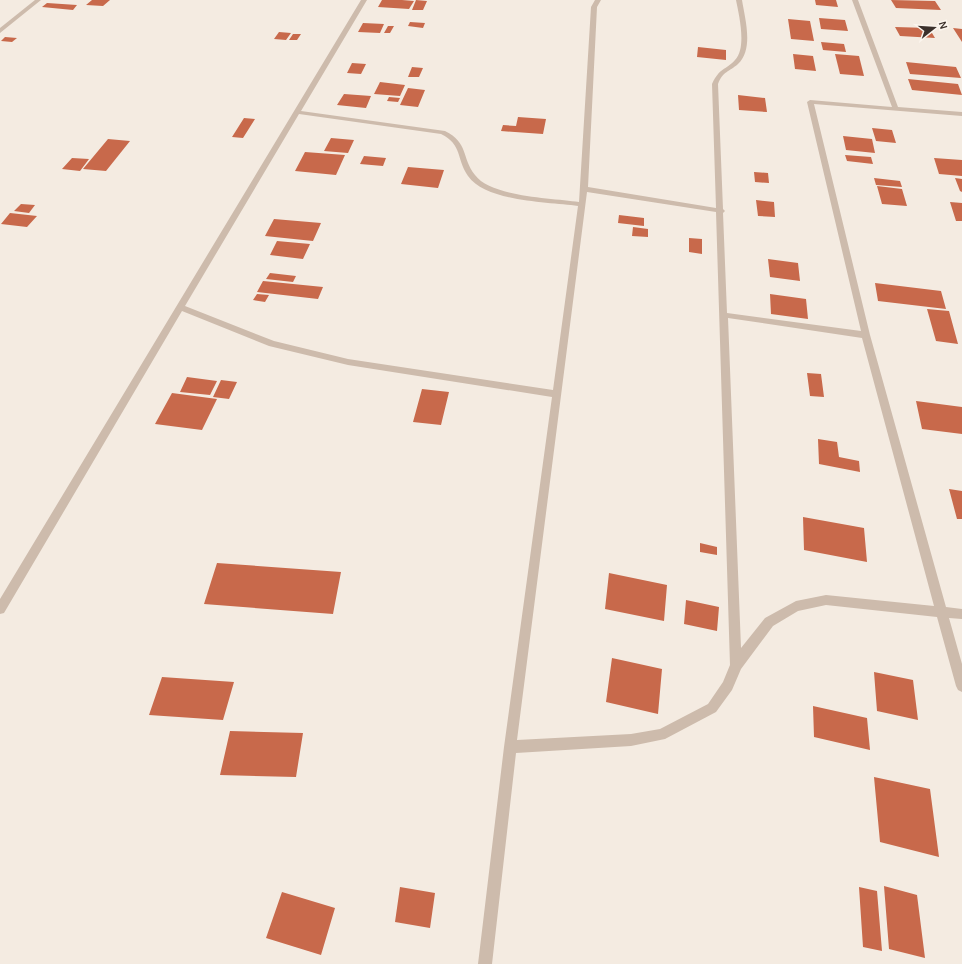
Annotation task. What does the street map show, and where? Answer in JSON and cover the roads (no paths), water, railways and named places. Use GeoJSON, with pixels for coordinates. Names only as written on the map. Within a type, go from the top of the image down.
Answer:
{"type":"FeatureCollection","features":[{"type":"Feature","properties":{"kind":"street"},"geometry":{"type":"LineString","coordinates":[[0,31],[38,0]]}},
{"type":"Feature","properties":{"kind":"street"},"geometry":{"type":"LineString","coordinates":[[0,609],[364,0]]}},
{"type":"Feature","properties":{"kind":"street"},"geometry":{"type":"LineString","coordinates":[[486,964],[510,747],[584,189],[594,7],[598,0]]}},
{"type":"Feature","properties":{"kind":"street"},"geometry":{"type":"LineString","coordinates":[[736,665],[721,211],[715,84],[719,74],[740,59],[744,47],[739,0]]}},
{"type":"Feature","properties":{"kind":"street"},"geometry":{"type":"LineString","coordinates":[[855,0],[896,109]]}},
{"type":"Feature","properties":{"kind":"street"},"geometry":{"type":"LineString","coordinates":[[962,114],[810,102],[866,335],[962,686]]}},
{"type":"Feature","properties":{"kind":"street"},"geometry":{"type":"LineString","coordinates":[[297,112],[443,132],[455,138],[461,148],[470,174],[483,186],[498,193],[581,204]]}},
{"type":"Feature","properties":{"kind":"street"},"geometry":{"type":"LineString","coordinates":[[584,189],[721,211]]}},
{"type":"Feature","properties":{"kind":"street"},"geometry":{"type":"LineString","coordinates":[[180,307],[272,344],[348,362],[557,394]]}},
{"type":"Feature","properties":{"kind":"street"},"geometry":{"type":"LineString","coordinates":[[724,315],[866,335]]}},
{"type":"Feature","properties":{"kind":"street"},"geometry":{"type":"LineString","coordinates":[[510,747],[631,740],[661,735],[712,708],[728,686],[736,665],[769,622],[796,606],[826,600],[962,614]]}}]}
